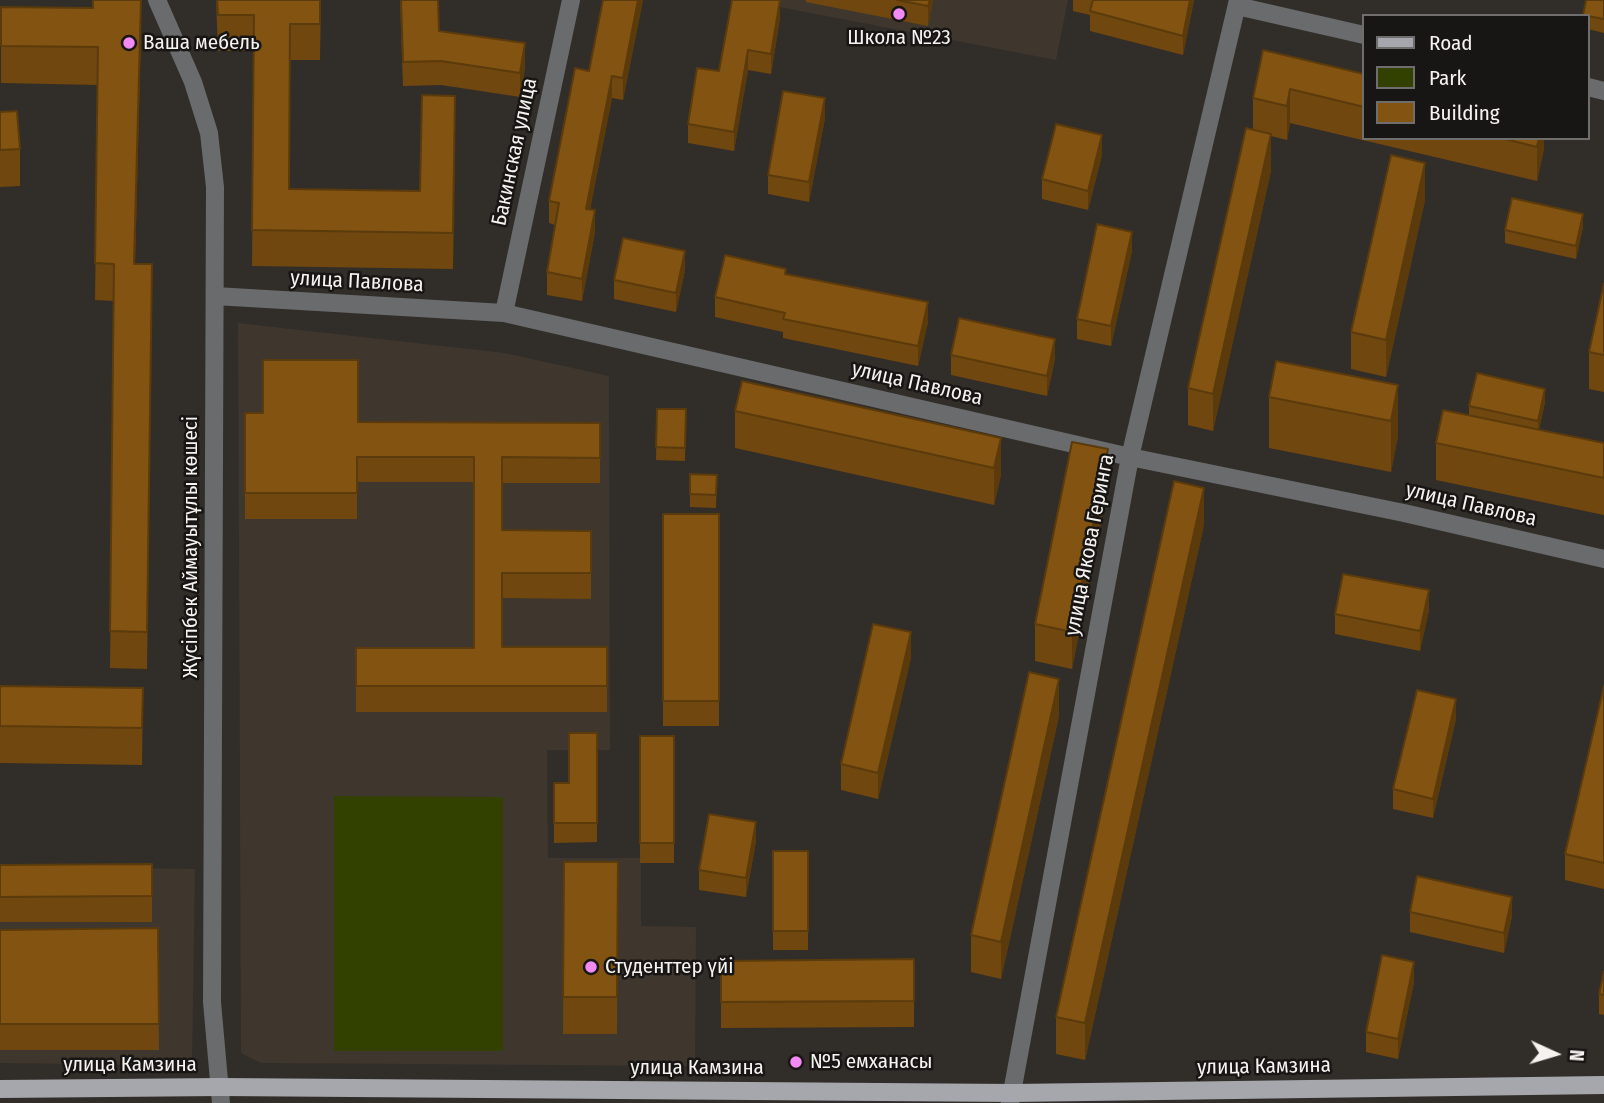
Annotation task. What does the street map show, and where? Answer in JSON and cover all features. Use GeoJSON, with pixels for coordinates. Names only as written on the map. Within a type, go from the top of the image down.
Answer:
{"type":"FeatureCollection","features":[{"type":"Feature","properties":{"kind":"main road","name":"улица Камзина"},"geometry":{"type":"LineString","coordinates":[[0,1089],[221,1095],[1011,1098],[1604,1085]]}},
{"type":"Feature","properties":{"kind":"street","name":"Жүсіпбек Аймауытұлы көшесі"},"geometry":{"type":"LineString","coordinates":[[158,0],[193,82],[209,133],[215,187],[212,1002],[221,1095]]}},
{"type":"Feature","properties":{"kind":"street","name":"Бакинская улица"},"geometry":{"type":"LineString","coordinates":[[505,313],[571,0]]}},
{"type":"Feature","properties":{"kind":"street"},"geometry":{"type":"LineString","coordinates":[[1237,3],[1362,34]]}},
{"type":"Feature","properties":{"kind":"street","name":"улица Якова Геринга"},"geometry":{"type":"LineString","coordinates":[[1011,1098],[1130,457],[1237,3]]}},
{"type":"Feature","properties":{"kind":"street","name":"улица Павлова"},"geometry":{"type":"LineString","coordinates":[[215,296],[505,313],[1130,457],[1404,513],[1604,559]]}},
{"type":"Feature","properties":{"kind":"shaded area"},"geometry":{"type":"Polygon","coordinates":[[[743,0],[1068,0],[1056,60],[743,0]]]}},
{"type":"Feature","properties":{"kind":"shaded area"},"geometry":{"type":"Polygon","coordinates":[[[238,323],[505,353],[609,376],[610,750],[547,750],[548,858],[641,858],[641,926],[696,927],[695,1066],[261,1063],[241,1053],[238,323]]]}},
{"type":"Feature","properties":{"kind":"shaded area"},"geometry":{"type":"Polygon","coordinates":[[[0,866],[195,869],[192,1066],[0,1063],[0,866]]]}},
{"type":"Feature","properties":{"kind":"green space"},"geometry":{"type":"Polygon","coordinates":[[[334,796],[503,797],[503,1051],[334,1051],[334,796]]]}},
{"type":"Feature","properties":{"kind":"building"},"geometry":{"type":"Polygon","coordinates":[[[93,0],[141,0],[134,264],[152,264],[147,632],[110,631],[114,264],[95,263],[98,47],[1,46],[1,7],[93,8],[93,0]]]}},
{"type":"Feature","properties":{"kind":"building"},"geometry":{"type":"Polygon","coordinates":[[[217,0],[320,0],[320,24],[290,24],[289,189],[420,191],[422,95],[455,96],[453,233],[252,230],[254,15],[218,15],[217,0]]]}},
{"type":"Feature","properties":{"kind":"building"},"geometry":{"type":"Polygon","coordinates":[[[401,0],[438,0],[439,31],[525,43],[520,73],[441,61],[403,62],[401,0]]]}},
{"type":"Feature","properties":{"kind":"building"},"geometry":{"type":"Polygon","coordinates":[[[603,0],[638,0],[623,78],[612,76],[586,209],[595,210],[582,279],[547,272],[559,203],[549,201],[575,68],[589,71],[603,0]]]}},
{"type":"Feature","properties":{"kind":"building"},"geometry":{"type":"Polygon","coordinates":[[[732,0],[780,0],[771,54],[748,50],[734,132],[688,124],[697,68],[719,71],[732,0]]]}},
{"type":"Feature","properties":{"kind":"building"},"geometry":{"type":"Polygon","coordinates":[[[897,0],[930,0],[928,6],[897,0]]]}},
{"type":"Feature","properties":{"kind":"building"},"geometry":{"type":"Polygon","coordinates":[[[1093,0],[1190,0],[1183,36],[1090,11],[1093,0]]]}},
{"type":"Feature","properties":{"kind":"building"},"geometry":{"type":"Polygon","coordinates":[[[1586,0],[1604,0],[1604,19],[1583,14],[1586,0]]]}},
{"type":"Feature","properties":{"kind":"building"},"geometry":{"type":"Polygon","coordinates":[[[1263,50],[1362,74],[1362,107],[1290,89],[1287,106],[1253,98],[1263,50]]]}},
{"type":"Feature","properties":{"kind":"building"},"geometry":{"type":"Polygon","coordinates":[[[783,91],[825,98],[809,182],[768,175],[783,91]]]}},
{"type":"Feature","properties":{"kind":"building"},"geometry":{"type":"Polygon","coordinates":[[[17,111],[20,149],[0,150],[0,112],[17,111]]]}},
{"type":"Feature","properties":{"kind":"building"},"geometry":{"type":"Polygon","coordinates":[[[1056,124],[1102,135],[1088,191],[1042,179],[1056,124]]]}},
{"type":"Feature","properties":{"kind":"building"},"geometry":{"type":"Polygon","coordinates":[[[1246,128],[1271,134],[1213,394],[1188,388],[1246,128]]]}},
{"type":"Feature","properties":{"kind":"building"},"geometry":{"type":"Polygon","coordinates":[[[1509,140],[1539,140],[1537,147],[1509,140]]]}},
{"type":"Feature","properties":{"kind":"building"},"geometry":{"type":"Polygon","coordinates":[[[1391,155],[1425,163],[1386,340],[1351,332],[1391,155]]]}},
{"type":"Feature","properties":{"kind":"building"},"geometry":{"type":"Polygon","coordinates":[[[1512,198],[1583,214],[1576,246],[1505,230],[1512,198]]]}},
{"type":"Feature","properties":{"kind":"building"},"geometry":{"type":"Polygon","coordinates":[[[1097,224],[1132,232],[1111,326],[1077,319],[1097,224]]]}},
{"type":"Feature","properties":{"kind":"building"},"geometry":{"type":"Polygon","coordinates":[[[623,238],[685,251],[676,293],[614,280],[623,238]]]}},
{"type":"Feature","properties":{"kind":"building"},"geometry":{"type":"Polygon","coordinates":[[[725,255],[786,269],[785,274],[928,302],[918,346],[783,319],[785,313],[715,297],[725,255]]]}},
{"type":"Feature","properties":{"kind":"building"},"geometry":{"type":"Polygon","coordinates":[[[1604,283],[1604,355],[1589,352],[1604,283]]]}},
{"type":"Feature","properties":{"kind":"building"},"geometry":{"type":"Polygon","coordinates":[[[959,318],[1055,339],[1047,376],[951,355],[959,318]]]}},
{"type":"Feature","properties":{"kind":"building"},"geometry":{"type":"Polygon","coordinates":[[[263,360],[358,360],[358,422],[600,423],[600,458],[502,457],[502,530],[591,531],[591,573],[502,573],[502,647],[607,647],[607,686],[356,686],[356,648],[474,648],[474,457],[357,457],[357,493],[245,493],[245,413],[263,413],[263,360]]]}},
{"type":"Feature","properties":{"kind":"building"},"geometry":{"type":"Polygon","coordinates":[[[1276,361],[1398,385],[1391,421],[1269,397],[1276,361]]]}},
{"type":"Feature","properties":{"kind":"building"},"geometry":{"type":"Polygon","coordinates":[[[1477,373],[1545,389],[1538,421],[1469,406],[1477,373]]]}},
{"type":"Feature","properties":{"kind":"building"},"geometry":{"type":"Polygon","coordinates":[[[742,381],[1001,438],[994,468],[735,411],[742,381]]]}},
{"type":"Feature","properties":{"kind":"building"},"geometry":{"type":"Polygon","coordinates":[[[657,409],[686,409],[685,448],[656,447],[657,409]]]}},
{"type":"Feature","properties":{"kind":"building"},"geometry":{"type":"Polygon","coordinates":[[[1443,410],[1604,443],[1604,478],[1436,443],[1443,410]]]}},
{"type":"Feature","properties":{"kind":"building"},"geometry":{"type":"Polygon","coordinates":[[[1072,442],[1108,449],[1072,632],[1035,624],[1072,442]]]}},
{"type":"Feature","properties":{"kind":"building"},"geometry":{"type":"Polygon","coordinates":[[[690,474],[717,475],[716,495],[690,494],[690,474]]]}},
{"type":"Feature","properties":{"kind":"building"},"geometry":{"type":"Polygon","coordinates":[[[1174,481],[1204,488],[1085,1023],[1056,1017],[1174,481]]]}},
{"type":"Feature","properties":{"kind":"building"},"geometry":{"type":"Polygon","coordinates":[[[663,514],[719,514],[719,701],[663,701],[663,514]]]}},
{"type":"Feature","properties":{"kind":"building"},"geometry":{"type":"Polygon","coordinates":[[[1343,574],[1429,590],[1420,631],[1335,614],[1343,574]]]}},
{"type":"Feature","properties":{"kind":"building"},"geometry":{"type":"Polygon","coordinates":[[[873,624],[911,632],[878,773],[841,764],[873,624]]]}},
{"type":"Feature","properties":{"kind":"building"},"geometry":{"type":"Polygon","coordinates":[[[1029,672],[1059,679],[1001,942],[971,935],[1029,672]]]}},
{"type":"Feature","properties":{"kind":"building"},"geometry":{"type":"Polygon","coordinates":[[[0,686],[143,688],[142,728],[0,726],[0,686]]]}},
{"type":"Feature","properties":{"kind":"building"},"geometry":{"type":"Polygon","coordinates":[[[1604,686],[1604,863],[1565,854],[1604,686]]]}},
{"type":"Feature","properties":{"kind":"building"},"geometry":{"type":"Polygon","coordinates":[[[1417,690],[1456,699],[1433,799],[1393,789],[1417,690]]]}},
{"type":"Feature","properties":{"kind":"building"},"geometry":{"type":"Polygon","coordinates":[[[569,733],[597,733],[597,823],[554,823],[554,783],[569,783],[569,733]]]}},
{"type":"Feature","properties":{"kind":"building"},"geometry":{"type":"Polygon","coordinates":[[[640,736],[674,736],[674,843],[640,843],[640,736]]]}},
{"type":"Feature","properties":{"kind":"building"},"geometry":{"type":"Polygon","coordinates":[[[709,814],[756,822],[746,878],[699,870],[709,814]]]}},
{"type":"Feature","properties":{"kind":"building"},"geometry":{"type":"Polygon","coordinates":[[[773,851],[808,851],[808,931],[773,931],[773,851]]]}},
{"type":"Feature","properties":{"kind":"building","name":"Студенттер үйі"},"geometry":{"type":"Polygon","coordinates":[[[564,862],[618,862],[617,997],[563,997],[564,862]]]}},
{"type":"Feature","properties":{"kind":"building"},"geometry":{"type":"Polygon","coordinates":[[[152,864],[152,896],[0,897],[0,865],[152,864]]]}},
{"type":"Feature","properties":{"kind":"building"},"geometry":{"type":"Polygon","coordinates":[[[1417,876],[1512,897],[1504,933],[1410,912],[1417,876]]]}},
{"type":"Feature","properties":{"kind":"building"},"geometry":{"type":"Polygon","coordinates":[[[158,928],[159,1024],[0,1024],[0,930],[158,928]]]}},
{"type":"Feature","properties":{"kind":"building"},"geometry":{"type":"Polygon","coordinates":[[[1382,955],[1414,962],[1398,1039],[1366,1032],[1382,955]]]}},
{"type":"Feature","properties":{"kind":"building"},"geometry":{"type":"Polygon","coordinates":[[[914,959],[914,1001],[721,1002],[721,961],[914,959]]]}},
{"type":"Feature","properties":{"kind":"building"},"geometry":{"type":"Polygon","coordinates":[[[1604,971],[1604,995],[1599,994],[1604,971]]]}},
{"type":"Feature","properties":{"kind":"place","name":"Школа №23"},"geometry":{"type":"Point","coordinates":[899,14]}},
{"type":"Feature","properties":{"kind":"place","name":"Ваша мебель"},"geometry":{"type":"Point","coordinates":[129,43]}},
{"type":"Feature","properties":{"kind":"place","name":"Студенттер үйі"},"geometry":{"type":"Point","coordinates":[591,967]}},
{"type":"Feature","properties":{"kind":"place","name":"№5 емханасы"},"geometry":{"type":"Point","coordinates":[796,1062]}}]}
